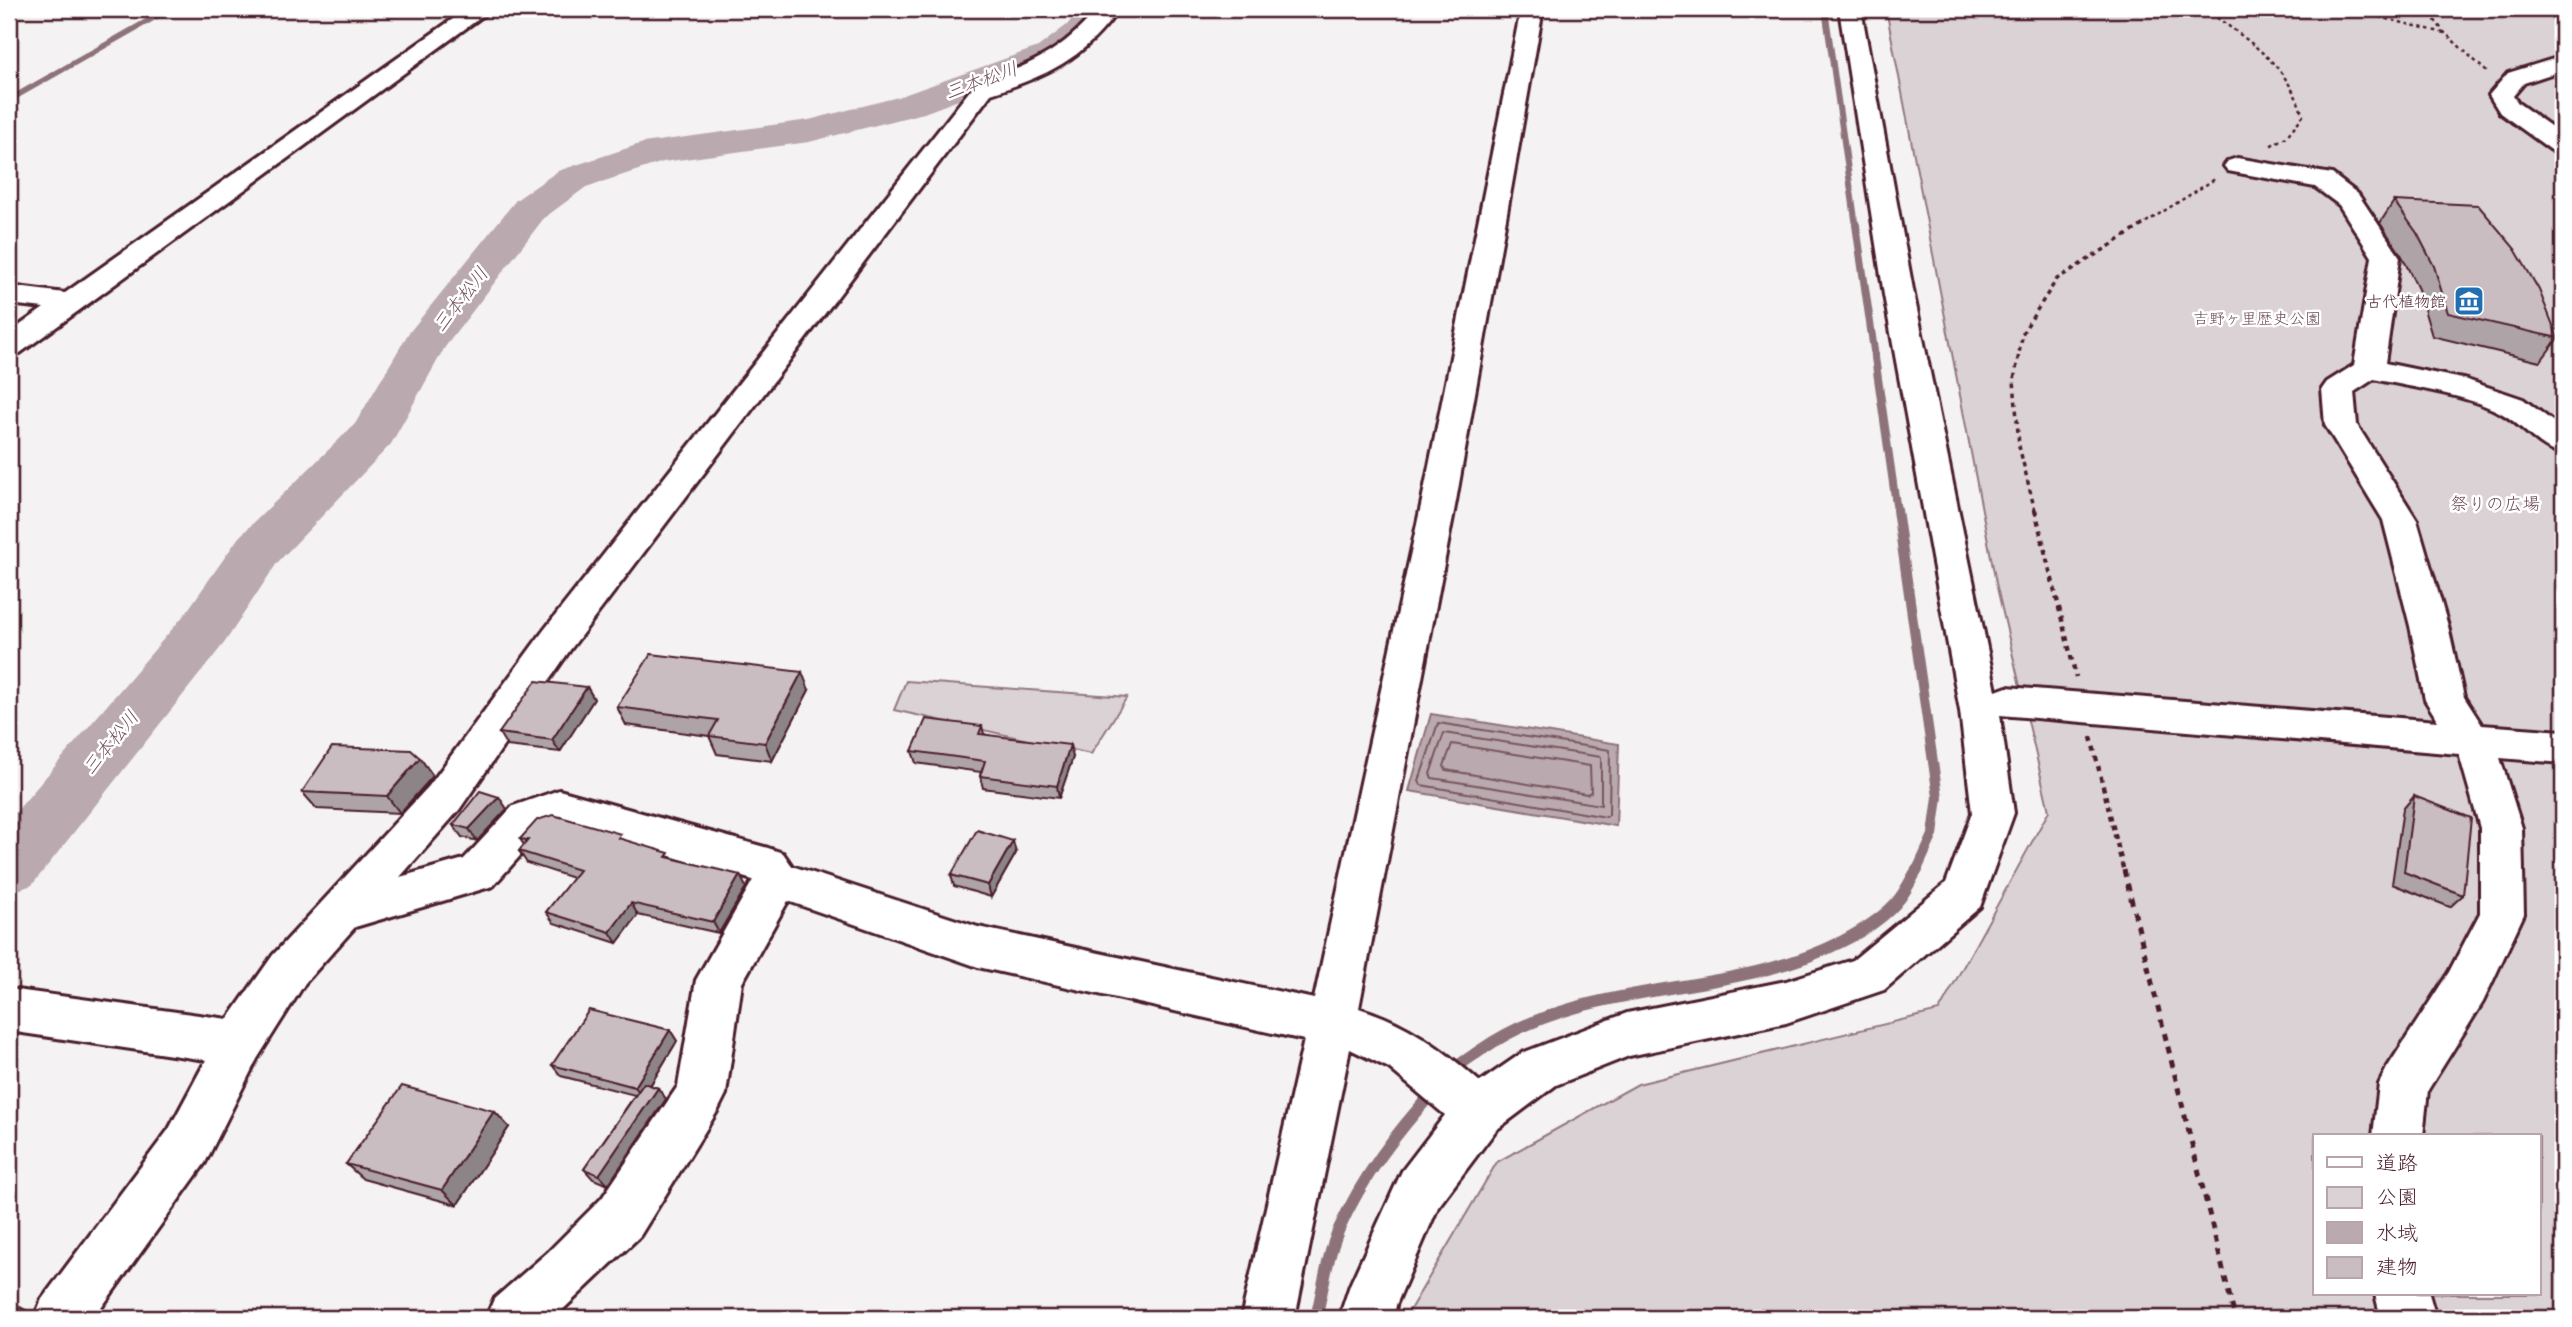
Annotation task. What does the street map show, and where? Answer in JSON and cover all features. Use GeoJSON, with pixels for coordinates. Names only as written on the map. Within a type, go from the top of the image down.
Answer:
{"type":"FeatureCollection","features":[{"type":"Feature","properties":{"kind":"street"},"geometry":{"type":"LineString","coordinates":[[9,347],[481,9]]}},
{"type":"Feature","properties":{"kind":"street"},"geometry":{"type":"LineString","coordinates":[[61,1318],[187,1146],[240,1043],[289,969],[444,798],[557,640],[983,89],[1030,73],[1065,56],[1088,37],[1108,9]]}},
{"type":"Feature","properties":{"kind":"street"},"geometry":{"type":"LineString","coordinates":[[1268,1318],[1333,1023],[1499,192],[1532,9]]}},
{"type":"Feature","properties":{"kind":"street"},"geometry":{"type":"LineString","coordinates":[[1367,1318],[1369,1304],[1420,1189],[1478,1113],[1539,1069],[1627,1035],[1786,1002],[1868,975],[1964,894],[1993,813],[1980,711],[1899,295],[1850,9]]}},
{"type":"Feature","properties":{"kind":"street"},"geometry":{"type":"LineString","coordinates":[[2563,63],[2516,78],[2501,95],[2509,108],[2563,147]]}},
{"type":"Feature","properties":{"kind":"street"},"geometry":{"type":"LineString","coordinates":[[2237,166],[2323,180],[2349,200],[2386,257],[2369,369]]}},
{"type":"Feature","properties":{"kind":"street"},"geometry":{"type":"LineString","coordinates":[[9,295],[71,303]]}},
{"type":"Feature","properties":{"kind":"street"},"geometry":{"type":"LineString","coordinates":[[2398,1134],[2404,1084],[2466,987],[2502,914],[2501,828],[2478,751],[2445,700],[2429,626],[2400,520],[2341,425],[2338,389],[2369,369],[2456,387],[2512,406],[2563,444]]}},
{"type":"Feature","properties":{"kind":"street"},"geometry":{"type":"LineString","coordinates":[[2007,702],[2563,747]]}},
{"type":"Feature","properties":{"kind":"street"},"geometry":{"type":"LineString","coordinates":[[342,912],[478,873],[528,818],[559,807],[768,866],[777,879],[978,947],[1289,1016],[1333,1023],[1380,1038],[1422,1063],[1478,1113]]}},
{"type":"Feature","properties":{"kind":"street"},"geometry":{"type":"LineString","coordinates":[[513,1318],[567,1271],[621,1217],[701,1094],[719,980],[777,879]]}},
{"type":"Feature","properties":{"kind":"street"},"geometry":{"type":"LineString","coordinates":[[9,1010],[240,1043]]}},
{"type":"Feature","properties":{"kind":"street"},"geometry":{"type":"LineString","coordinates":[[2402,1296],[2408,1318]]}},
{"type":"Feature","properties":{"kind":"path"},"geometry":{"type":"LineString","coordinates":[[2205,9],[2257,46],[2290,77],[2301,102],[2303,116],[2286,137],[2057,279],[2023,332],[2014,380],[2019,446],[2235,1318]]}},
{"type":"Feature","properties":{"kind":"path"},"geometry":{"type":"LineString","coordinates":[[2426,9],[2445,33],[2506,89]]}},
{"type":"Feature","properties":{"kind":"path"},"geometry":{"type":"LineString","coordinates":[[2359,12],[2445,33]]}},
{"type":"Feature","properties":{"kind":"path"},"geometry":{"type":"LineString","coordinates":[[2545,321],[2563,332]]}},
{"type":"Feature","properties":{"kind":"green space","name":"吉野ヶ里歴史公園"},"geometry":{"type":"Polygon","coordinates":[[[1886,9],[2563,9],[2563,1318],[1405,1318],[1497,1162],[1638,1084],[1939,1011],[2049,811],[1996,583],[1886,9]]]}},
{"type":"Feature","properties":{"kind":"green space"},"geometry":{"type":"Polygon","coordinates":[[[906,681],[1127,697],[1091,754],[894,710],[906,681]]]}},
{"type":"Feature","properties":{"kind":"water"},"geometry":{"type":"Polygon","coordinates":[[[1431,714],[1619,744],[1616,826],[1409,791],[1431,714]]]}},
{"type":"Feature","properties":{"kind":"building"},"geometry":{"type":"Polygon","coordinates":[[[2394,201],[2478,205],[2515,249],[2539,290],[2558,338],[2448,313],[2434,266],[2417,233],[2394,201]]]}},
{"type":"Feature","properties":{"kind":"building"},"geometry":{"type":"Polygon","coordinates":[[[651,654],[802,672],[765,743],[709,736],[718,720],[617,707],[651,654]]]}},
{"type":"Feature","properties":{"kind":"building"},"geometry":{"type":"Polygon","coordinates":[[[536,681],[587,687],[552,740],[499,733],[536,681]]]}},
{"type":"Feature","properties":{"kind":"building"},"geometry":{"type":"Polygon","coordinates":[[[926,719],[982,726],[979,734],[1070,745],[1057,786],[980,776],[985,761],[912,751],[926,719]]]}},
{"type":"Feature","properties":{"kind":"building"},"geometry":{"type":"Polygon","coordinates":[[[332,747],[411,750],[420,758],[387,796],[302,792],[332,747]]]}},
{"type":"Feature","properties":{"kind":"building"},"geometry":{"type":"Polygon","coordinates":[[[480,791],[499,797],[469,829],[453,825],[480,791]]]}},
{"type":"Feature","properties":{"kind":"building"},"geometry":{"type":"Polygon","coordinates":[[[2414,796],[2471,818],[2463,895],[2404,872],[2414,796]]]}},
{"type":"Feature","properties":{"kind":"building"},"geometry":{"type":"Polygon","coordinates":[[[553,815],[621,834],[618,838],[669,853],[666,857],[740,875],[713,922],[631,903],[610,932],[546,912],[579,870],[519,851],[528,840],[520,839],[537,820],[553,815]]]}},
{"type":"Feature","properties":{"kind":"building"},"geometry":{"type":"Polygon","coordinates":[[[977,830],[1013,841],[988,885],[951,875],[977,830]]]}},
{"type":"Feature","properties":{"kind":"building"},"geometry":{"type":"Polygon","coordinates":[[[589,1010],[670,1030],[635,1087],[552,1065],[589,1010]]]}},
{"type":"Feature","properties":{"kind":"building"},"geometry":{"type":"Polygon","coordinates":[[[644,1083],[658,1088],[599,1175],[584,1169],[644,1083]]]}},
{"type":"Feature","properties":{"kind":"building"},"geometry":{"type":"Polygon","coordinates":[[[402,1086],[494,1111],[442,1190],[346,1164],[402,1086]]]}},
{"type":"Feature","properties":{"kind":"building"},"geometry":{"type":"Polygon","coordinates":[[[9,1307],[17,1307],[9,1318],[9,1307]]]}},
{"type":"Feature","properties":{"kind":"building"},"geometry":{"type":"Polygon","coordinates":[[[229,1310],[257,1318],[224,1318],[229,1310]]]}},
{"type":"Feature","properties":{"kind":"waterway"},"geometry":{"type":"LineString","coordinates":[[9,100],[169,9]]}},
{"type":"Feature","properties":{"kind":"waterway","name":"三本松川"},"geometry":{"type":"LineString","coordinates":[[9,866],[205,628],[258,550],[374,433],[424,344],[530,209],[572,179],[657,151],[809,131],[911,105],[1050,54],[1079,32],[1097,9]]}},
{"type":"Feature","properties":{"kind":"waterway"},"geometry":{"type":"LineString","coordinates":[[1825,9],[1856,226]]}},
{"type":"Feature","properties":{"kind":"waterway"},"geometry":{"type":"LineString","coordinates":[[1856,225],[1897,511]]}},
{"type":"Feature","properties":{"kind":"waterway"},"geometry":{"type":"LineString","coordinates":[[1897,510],[1938,797],[1933,835],[1917,871]]}},
{"type":"Feature","properties":{"kind":"waterway"},"geometry":{"type":"LineString","coordinates":[[1451,1072],[1481,1050],[1523,1026],[1566,1010],[1752,973],[1797,960],[1841,942],[1888,911],[1902,895],[1917,871]]}},
{"type":"Feature","properties":{"kind":"waterway"},"geometry":{"type":"LineString","coordinates":[[1316,1318],[1331,1250],[1348,1210],[1381,1156],[1434,1091]]}},
{"type":"Feature","properties":{"kind":"place","name":"古代植物館"},"geometry":{"type":"Point","coordinates":[2469,301]}},
{"type":"Feature","properties":{"kind":"park label","name":"祭りの広場"},"geometry":{"type":"Point","coordinates":[2495,504]}}]}
